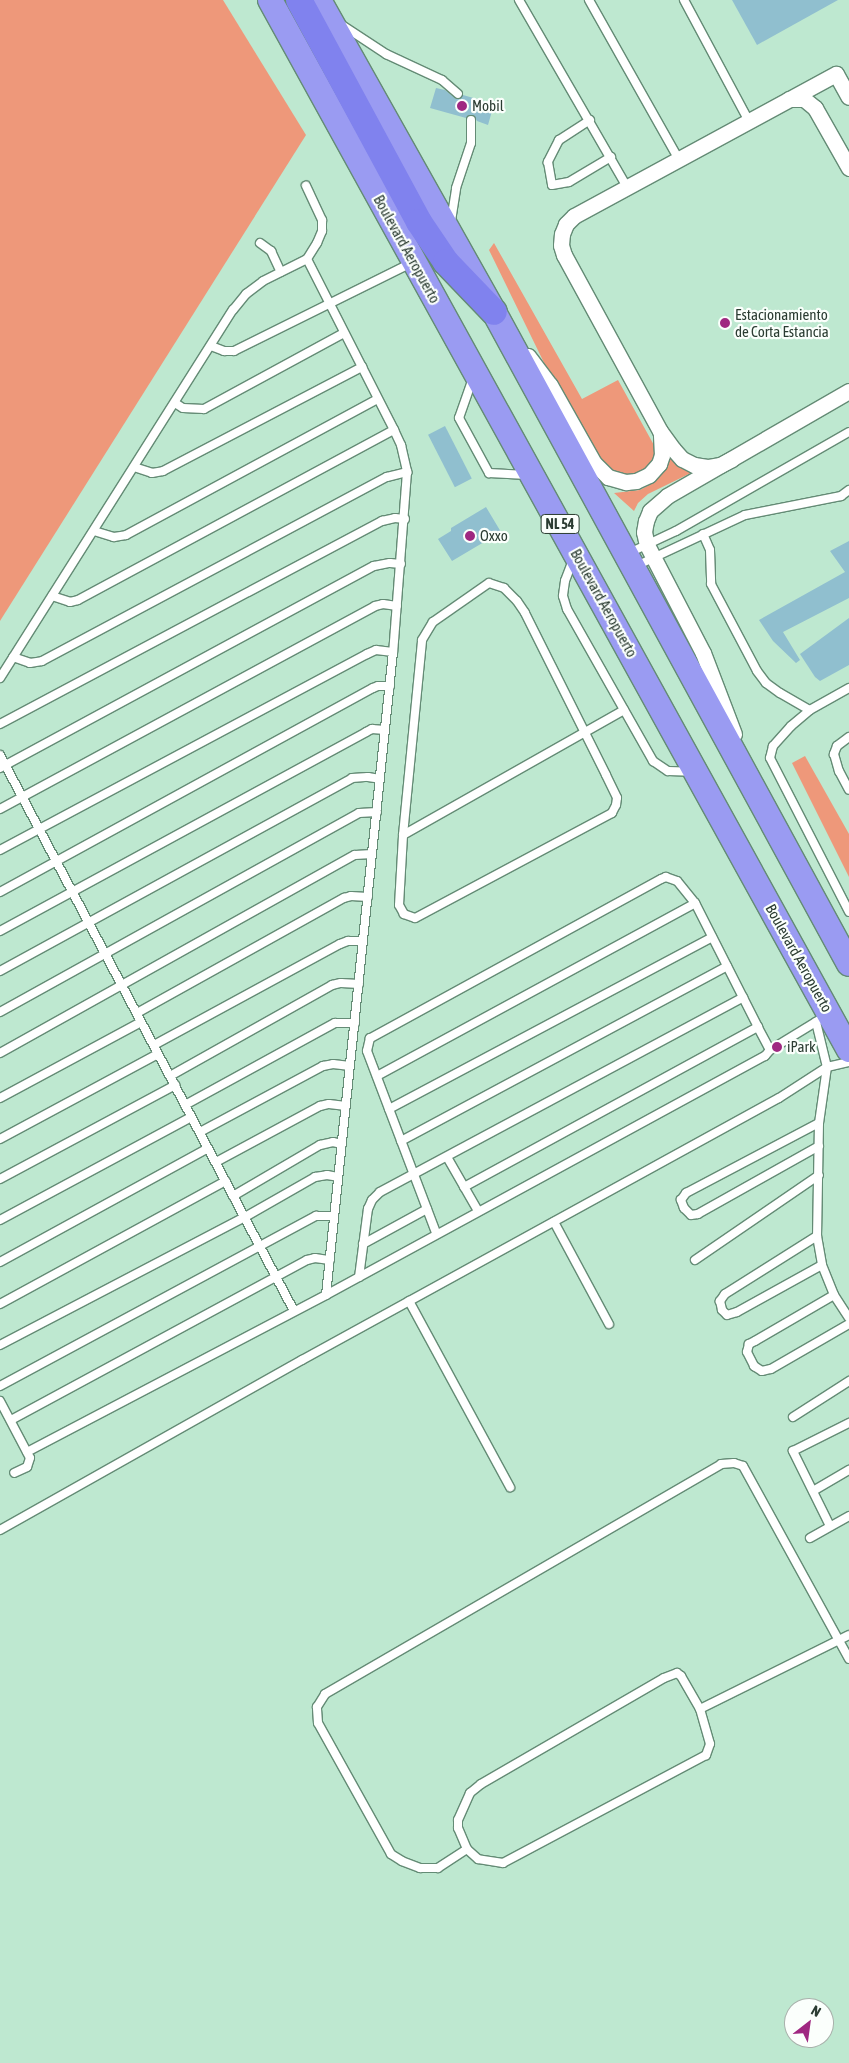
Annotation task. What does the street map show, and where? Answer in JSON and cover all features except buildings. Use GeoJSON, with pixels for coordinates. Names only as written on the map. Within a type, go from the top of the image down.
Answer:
{"type":"FeatureCollection","features":[{"type":"Feature","properties":{"kind":"highway","name":"Boulevard Aeropuerto"},"geometry":{"type":"LineString","coordinates":[[270,0],[697,773],[823,1018],[849,1050]]}},
{"type":"Feature","properties":{"kind":"highway"},"geometry":{"type":"LineString","coordinates":[[299,0],[419,222],[451,268],[494,312]]}},
{"type":"Feature","properties":{"kind":"highway","name":"NL 54"},"geometry":{"type":"LineString","coordinates":[[322,6],[494,312],[849,964]]}},
{"type":"Feature","properties":{"kind":"street"},"geometry":{"type":"LineString","coordinates":[[732,459],[714,466],[694,465],[682,459],[673,450],[660,431],[564,255],[561,245],[564,229],[574,216],[836,74],[849,97]]}},
{"type":"Feature","properties":{"kind":"street"},"geometry":{"type":"LineString","coordinates":[[784,102],[797,98],[810,103],[849,168]]}},
{"type":"Feature","properties":{"kind":"street"},"geometry":{"type":"LineString","coordinates":[[494,312],[550,384],[594,463],[608,477],[626,482],[636,481],[649,475],[659,464],[662,455],[663,446],[660,431]]}},
{"type":"Feature","properties":{"kind":"street"},"geometry":{"type":"LineString","coordinates":[[761,804],[703,653],[650,551],[644,532],[646,521],[658,503],[849,391]]}},
{"type":"Feature","properties":{"kind":"lane"},"geometry":{"type":"LineString","coordinates":[[519,0],[628,187]]}},
{"type":"Feature","properties":{"kind":"lane"},"geometry":{"type":"LineString","coordinates":[[589,0],[679,160]]}},
{"type":"Feature","properties":{"kind":"lane"},"geometry":{"type":"LineString","coordinates":[[684,0],[749,121]]}},
{"type":"Feature","properties":{"kind":"lane"},"geometry":{"type":"LineString","coordinates":[[322,6],[373,46],[442,80],[458,94]]}},
{"type":"Feature","properties":{"kind":"lane"},"geometry":{"type":"LineString","coordinates":[[452,236],[456,188],[472,143],[471,120]]}},
{"type":"Feature","properties":{"kind":"lane"},"geometry":{"type":"LineString","coordinates":[[590,120],[559,140],[548,162],[552,184],[569,182],[611,157]]}},
{"type":"Feature","properties":{"kind":"lane"},"geometry":{"type":"LineString","coordinates":[[0,678],[210,346],[246,294],[262,281],[307,259],[317,243],[322,231],[322,220],[306,186]]}},
{"type":"Feature","properties":{"kind":"lane"},"geometry":{"type":"LineString","coordinates":[[260,243],[271,251],[281,272]]}},
{"type":"Feature","properties":{"kind":"lane"},"geometry":{"type":"LineString","coordinates":[[307,259],[394,430],[401,445],[407,472],[405,519],[390,686],[326,1295]]}},
{"type":"Feature","properties":{"kind":"lane"},"geometry":{"type":"LineString","coordinates":[[210,346],[224,351],[234,351],[414,261]]}},
{"type":"Feature","properties":{"kind":"lane"},"geometry":{"type":"LineString","coordinates":[[175,403],[183,408],[204,409],[344,333]]}},
{"type":"Feature","properties":{"kind":"lane"},"geometry":{"type":"LineString","coordinates":[[134,467],[152,473],[163,471],[362,367]]}},
{"type":"Feature","properties":{"kind":"lane"},"geometry":{"type":"LineString","coordinates":[[475,371],[459,418],[488,472],[532,475]]}},
{"type":"Feature","properties":{"kind":"lane"},"geometry":{"type":"LineString","coordinates":[[94,531],[114,537],[126,535],[378,399]]}},
{"type":"Feature","properties":{"kind":"lane"},"geometry":{"type":"LineString","coordinates":[[52,596],[70,602],[78,600],[394,430]]}},
{"type":"Feature","properties":{"kind":"lane"},"geometry":{"type":"LineString","coordinates":[[629,562],[650,551],[676,531],[849,432]]}},
{"type":"Feature","properties":{"kind":"lane"},"geometry":{"type":"LineString","coordinates":[[13,657],[30,662],[42,661],[387,477],[407,472]]}},
{"type":"Feature","properties":{"kind":"lane"},"geometry":{"type":"LineString","coordinates":[[629,562],[650,551],[703,534],[745,515],[841,496],[849,490]]}},
{"type":"Feature","properties":{"kind":"lane"},"geometry":{"type":"LineString","coordinates":[[0,724],[382,521],[395,518],[405,519]]}},
{"type":"Feature","properties":{"kind":"lane"},"geometry":{"type":"LineString","coordinates":[[703,534],[710,550],[711,584],[757,671],[773,688],[810,710]]}},
{"type":"Feature","properties":{"kind":"lane"},"geometry":{"type":"LineString","coordinates":[[576,553],[565,581],[563,596],[567,609],[652,761],[668,771],[697,773]]}},
{"type":"Feature","properties":{"kind":"lane"},"geometry":{"type":"LineString","coordinates":[[3,766],[374,566],[401,564]]}},
{"type":"Feature","properties":{"kind":"lane"},"geometry":{"type":"LineString","coordinates":[[489,583],[504,588],[521,607],[585,732],[617,798],[612,813],[415,918],[404,914],[399,905],[403,835],[422,640],[433,622],[489,583]]}},
{"type":"Feature","properties":{"kind":"lane"},"geometry":{"type":"LineString","coordinates":[[0,809],[375,606],[383,604],[397,606]]}},
{"type":"Feature","properties":{"kind":"lane"},"geometry":{"type":"LineString","coordinates":[[0,850],[367,654],[376,650],[393,652]]}},
{"type":"Feature","properties":{"kind":"lane"},"geometry":{"type":"LineString","coordinates":[[0,892],[373,688],[390,686]]}},
{"type":"Feature","properties":{"kind":"lane"},"geometry":{"type":"LineString","coordinates":[[849,688],[810,710],[791,726],[773,746],[770,758],[849,912]]}},
{"type":"Feature","properties":{"kind":"lane"},"geometry":{"type":"LineString","coordinates":[[403,835],[624,710]]}},
{"type":"Feature","properties":{"kind":"lane"},"geometry":{"type":"LineString","coordinates":[[0,931],[366,732],[372,729],[385,730]]}},
{"type":"Feature","properties":{"kind":"lane"},"geometry":{"type":"LineString","coordinates":[[849,737],[838,746],[834,754],[839,771],[849,790]]}},
{"type":"Feature","properties":{"kind":"lane"},"geometry":{"type":"LineString","coordinates":[[0,755],[3,766],[22,797],[294,1312]]}},
{"type":"Feature","properties":{"kind":"lane"},"geometry":{"type":"LineString","coordinates":[[0,971],[352,778],[368,777],[380,779]]}},
{"type":"Feature","properties":{"kind":"lane"},"geometry":{"type":"LineString","coordinates":[[0,1012],[359,813],[377,812]]}},
{"type":"Feature","properties":{"kind":"lane"},"geometry":{"type":"LineString","coordinates":[[0,1053],[355,855],[372,854]]}},
{"type":"Feature","properties":{"kind":"lane"},"geometry":{"type":"LineString","coordinates":[[436,1233],[367,1046],[373,1036],[666,878],[682,886],[695,903],[770,1050]]}},
{"type":"Feature","properties":{"kind":"lane"},"geometry":{"type":"LineString","coordinates":[[137,1013],[344,898],[351,896],[368,897]]}},
{"type":"Feature","properties":{"kind":"lane"},"geometry":{"type":"LineString","coordinates":[[377,1076],[695,903]]}},
{"type":"Feature","properties":{"kind":"lane"},"geometry":{"type":"LineString","coordinates":[[389,1109],[712,937]]}},
{"type":"Feature","properties":{"kind":"lane"},"geometry":{"type":"LineString","coordinates":[[154,1045],[340,944],[348,941],[363,941]]}},
{"type":"Feature","properties":{"kind":"lane"},"geometry":{"type":"LineString","coordinates":[[401,1141],[727,966]]}},
{"type":"Feature","properties":{"kind":"lane"},"geometry":{"type":"LineString","coordinates":[[170,1076],[332,985],[350,982],[359,984]]}},
{"type":"Feature","properties":{"kind":"lane"},"geometry":{"type":"LineString","coordinates":[[359,1277],[368,1209],[376,1195],[743,997]]}},
{"type":"Feature","properties":{"kind":"lane"},"geometry":{"type":"LineString","coordinates":[[28,1452],[326,1295],[436,1233],[765,1056],[770,1050],[823,1018],[827,1066],[819,1124],[817,1236],[822,1265],[834,1295],[849,1318]]}},
{"type":"Feature","properties":{"kind":"lane"},"geometry":{"type":"LineString","coordinates":[[0,1098],[141,1022]]}},
{"type":"Feature","properties":{"kind":"lane"},"geometry":{"type":"LineString","coordinates":[[185,1105],[335,1023],[355,1023]]}},
{"type":"Feature","properties":{"kind":"lane"},"geometry":{"type":"LineString","coordinates":[[464,1187],[758,1027]]}},
{"type":"Feature","properties":{"kind":"lane"},"geometry":{"type":"LineString","coordinates":[[0,1138],[158,1054]]}},
{"type":"Feature","properties":{"kind":"lane"},"geometry":{"type":"LineString","coordinates":[[0,1530],[779,1098],[827,1066],[849,1062]]}},
{"type":"Feature","properties":{"kind":"lane"},"geometry":{"type":"LineString","coordinates":[[200,1132],[324,1066],[333,1064],[350,1066]]}},
{"type":"Feature","properties":{"kind":"lane"},"geometry":{"type":"LineString","coordinates":[[0,1179],[175,1085]]}},
{"type":"Feature","properties":{"kind":"lane"},"geometry":{"type":"LineString","coordinates":[[216,1162],[320,1106],[330,1104],[346,1106]]}},
{"type":"Feature","properties":{"kind":"lane"},"geometry":{"type":"LineString","coordinates":[[0,1220],[191,1116]]}},
{"type":"Feature","properties":{"kind":"lane"},"geometry":{"type":"LineString","coordinates":[[819,1124],[686,1193],[682,1200],[684,1208],[691,1215],[698,1214],[819,1146]]}},
{"type":"Feature","properties":{"kind":"lane"},"geometry":{"type":"LineString","coordinates":[[233,1196],[320,1145],[333,1142],[342,1144]]}},
{"type":"Feature","properties":{"kind":"lane"},"geometry":{"type":"LineString","coordinates":[[0,1262],[208,1148]]}},
{"type":"Feature","properties":{"kind":"lane"},"geometry":{"type":"LineString","coordinates":[[447,1156],[478,1211]]}},
{"type":"Feature","properties":{"kind":"lane"},"geometry":{"type":"LineString","coordinates":[[0,1344],[244,1217],[315,1177],[327,1175],[338,1177]]}},
{"type":"Feature","properties":{"kind":"lane"},"geometry":{"type":"LineString","coordinates":[[696,1260],[819,1175]]}},
{"type":"Feature","properties":{"kind":"lane"},"geometry":{"type":"LineString","coordinates":[[0,1304],[226,1181]]}},
{"type":"Feature","properties":{"kind":"lane"},"geometry":{"type":"LineString","coordinates":[[363,1244],[427,1209]]}},
{"type":"Feature","properties":{"kind":"lane"},"geometry":{"type":"LineString","coordinates":[[0,1386],[316,1216],[334,1216]]}},
{"type":"Feature","properties":{"kind":"lane"},"geometry":{"type":"LineString","coordinates":[[554,1222],[609,1324]]}},
{"type":"Feature","properties":{"kind":"lane"},"geometry":{"type":"LineString","coordinates":[[817,1236],[725,1294],[720,1301],[722,1310],[727,1315],[737,1312],[822,1265]]}},
{"type":"Feature","properties":{"kind":"lane"},"geometry":{"type":"LineString","coordinates":[[11,1420],[307,1260],[315,1258],[330,1260]]}},
{"type":"Feature","properties":{"kind":"lane"},"geometry":{"type":"LineString","coordinates":[[834,1295],[749,1344],[747,1352],[754,1366],[762,1371],[772,1369],[849,1324]]}},
{"type":"Feature","properties":{"kind":"lane"},"geometry":{"type":"LineString","coordinates":[[410,1301],[510,1488]]}},
{"type":"Feature","properties":{"kind":"lane"},"geometry":{"type":"LineString","coordinates":[[794,1418],[849,1381]]}},
{"type":"Feature","properties":{"kind":"lane"},"geometry":{"type":"LineString","coordinates":[[0,1401],[30,1458],[29,1465],[14,1473]]}},
{"type":"Feature","properties":{"kind":"lane"},"geometry":{"type":"LineString","coordinates":[[830,1526],[792,1451],[849,1423]]}},
{"type":"Feature","properties":{"kind":"lane"},"geometry":{"type":"LineString","coordinates":[[467,1848],[438,1868],[420,1868],[402,1861],[391,1854],[318,1723],[317,1707],[325,1694],[721,1464],[734,1463],[743,1466],[849,1659]]}},
{"type":"Feature","properties":{"kind":"lane"},"geometry":{"type":"LineString","coordinates":[[813,1492],[849,1470]]}},
{"type":"Feature","properties":{"kind":"lane"},"geometry":{"type":"LineString","coordinates":[[810,1538],[849,1516]]}},
{"type":"Feature","properties":{"kind":"lane"},"geometry":{"type":"LineString","coordinates":[[700,1710],[849,1635]]}},
{"type":"Feature","properties":{"kind":"lane"},"geometry":{"type":"LineString","coordinates":[[674,1673],[682,1676],[700,1710],[710,1744],[706,1755],[503,1863],[478,1859],[467,1848],[458,1828],[458,1820],[470,1793],[481,1784],[674,1673]]}},
{"type":"Feature","properties":{"kind":"shaded area"},"geometry":{"type":"Polygon","coordinates":[[[0,0],[223,0],[306,135],[0,621],[0,0]]]}},
{"type":"Feature","properties":{"kind":"shaded area"},"geometry":{"type":"Polygon","coordinates":[[[494,243],[582,399],[618,380],[655,447],[656,458],[649,475],[608,477],[551,377],[489,250],[494,243]]]}},
{"type":"Feature","properties":{"kind":"shaded area"},"geometry":{"type":"Polygon","coordinates":[[[669,455],[695,471],[648,494],[638,503],[634,511],[614,493],[640,490],[651,484],[660,474],[669,455]]]}},
{"type":"Feature","properties":{"kind":"shaded area"},"geometry":{"type":"Polygon","coordinates":[[[805,756],[849,834],[849,877],[792,763],[805,756]]]}},
{"type":"Feature","properties":{"kind":"place","name":"Mobil"},"geometry":{"type":"Point","coordinates":[462,106]}},
{"type":"Feature","properties":{"kind":"place","name":"Estacionamiento de Corta Estancia"},"geometry":{"type":"Point","coordinates":[725,323]}},
{"type":"Feature","properties":{"kind":"place","name":"Oxxo"},"geometry":{"type":"Point","coordinates":[470,536]}},
{"type":"Feature","properties":{"kind":"place","name":"iPark"},"geometry":{"type":"Point","coordinates":[777,1047]}}]}
